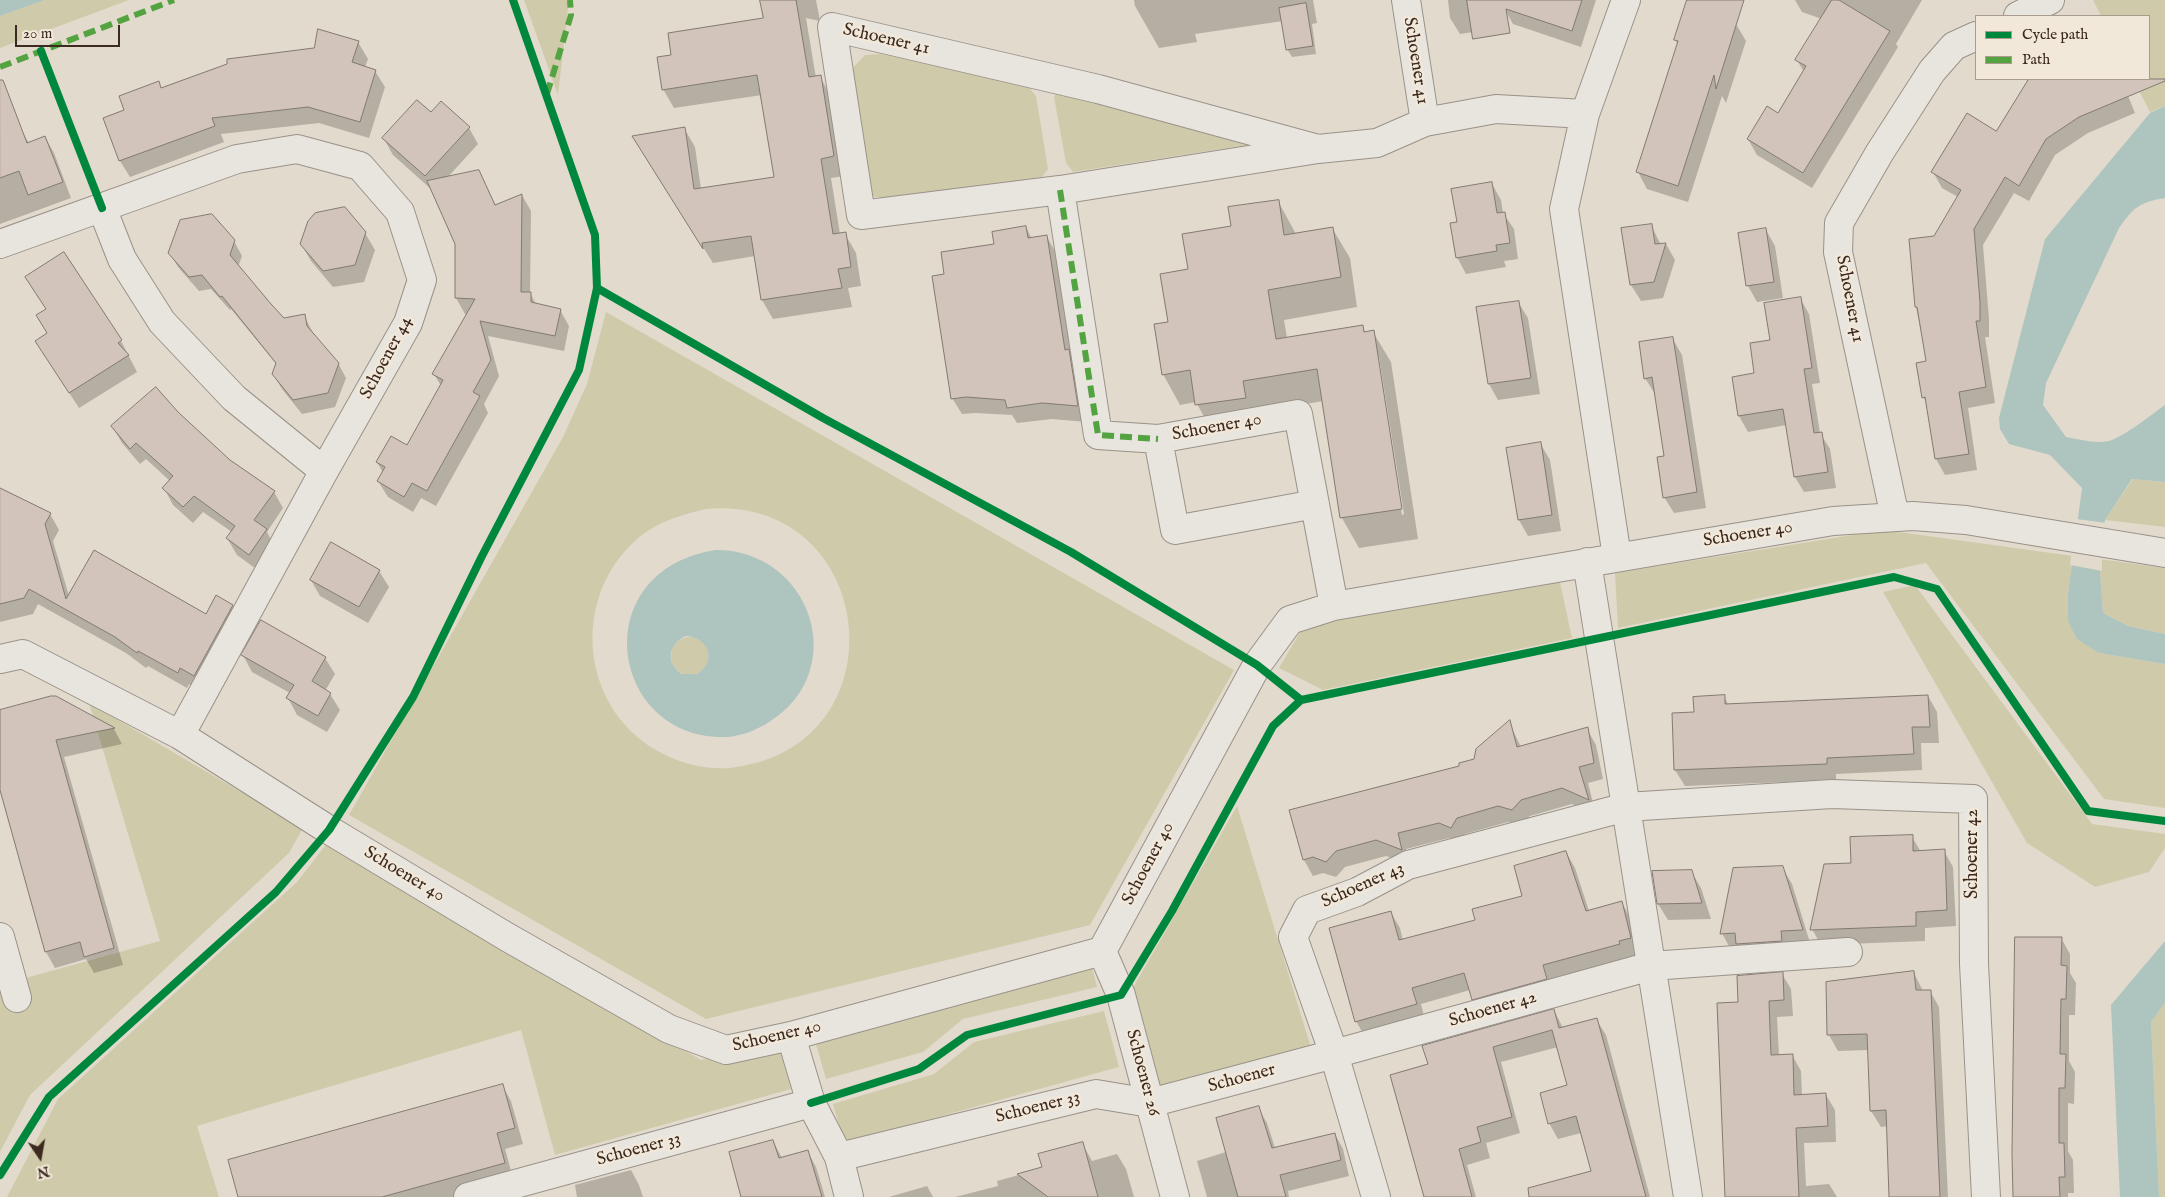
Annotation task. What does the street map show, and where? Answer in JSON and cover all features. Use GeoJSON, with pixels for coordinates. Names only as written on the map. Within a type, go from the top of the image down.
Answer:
{"type":"FeatureCollection","features":[{"type":"Feature","properties":{"kind":"street","name":"Schoener 41"},"geometry":{"type":"LineString","coordinates":[[1406,0],[1425,122]]}},
{"type":"Feature","properties":{"kind":"street"},"geometry":{"type":"LineString","coordinates":[[1617,557],[1564,208],[1585,114],[1626,0]]}},
{"type":"Feature","properties":{"kind":"street"},"geometry":{"type":"LineString","coordinates":[[2020,15],[2050,0]]}},
{"type":"Feature","properties":{"kind":"street","name":"Schoener 41"},"geometry":{"type":"LineString","coordinates":[[1318,149],[1098,89],[832,27],[861,215],[1060,190],[1318,149],[1377,143],[1425,122],[1496,110],[1585,114]]}},
{"type":"Feature","properties":{"kind":"street","name":"Schoener 41"},"geometry":{"type":"LineString","coordinates":[[1894,517],[1838,252],[1839,223],[1880,152],[1932,71],[1954,46],[1975,36]]}},
{"type":"Feature","properties":{"kind":"street","name":"Schoener 44"},"geometry":{"type":"LineString","coordinates":[[0,244],[237,158],[297,149],[360,166],[400,212],[422,280],[408,324],[324,471],[180,735]]}},
{"type":"Feature","properties":{"kind":"street"},"geometry":{"type":"LineString","coordinates":[[1060,190],[1098,435],[1158,439]]}},
{"type":"Feature","properties":{"kind":"street"},"geometry":{"type":"LineString","coordinates":[[102,208],[122,259],[162,322],[234,398],[324,471]]}},
{"type":"Feature","properties":{"kind":"street","name":"Schoener 40"},"geometry":{"type":"LineString","coordinates":[[1315,504],[1175,530],[1158,439],[1298,414],[1315,504],[1334,606]]}},
{"type":"Feature","properties":{"kind":"street","name":"Schoener 40"},"geometry":{"type":"LineString","coordinates":[[0,659],[23,654],[180,735],[329,830],[498,932],[669,1030],[726,1050],[791,1036],[1102,951],[1257,665],[1290,620],[1334,606],[1833,521],[1913,516],[1966,520],[2165,553]]}},
{"type":"Feature","properties":{"kind":"street"},"geometry":{"type":"LineString","coordinates":[[1587,562],[1688,1197]]}},
{"type":"Feature","properties":{"kind":"street","name":"Schoener 42"},"geometry":{"type":"LineString","coordinates":[[1626,807],[1832,794],[1973,799],[1974,964],[1986,1197]]}},
{"type":"Feature","properties":{"kind":"street","name":"Schoener 43"},"geometry":{"type":"LineString","coordinates":[[1376,1197],[1334,1054],[1293,937],[1307,910],[1357,892],[1408,865],[1626,807]]}},
{"type":"Feature","properties":{"kind":"street"},"geometry":{"type":"LineString","coordinates":[[0,937],[17,998]]}},
{"type":"Feature","properties":{"kind":"street","name":"Schoener 26"},"geometry":{"type":"LineString","coordinates":[[1102,951],[1121,995],[1175,1197]]}},
{"type":"Feature","properties":{"kind":"street","name":"Schoener 42"},"geometry":{"type":"LineString","coordinates":[[1334,1054],[1651,966],[1848,952]]}},
{"type":"Feature","properties":{"kind":"street"},"geometry":{"type":"LineString","coordinates":[[791,1036],[810,1103],[839,1157],[849,1197]]}},
{"type":"Feature","properties":{"kind":"street","name":"Schoener"},"geometry":{"type":"LineString","coordinates":[[1150,1103],[1334,1054]]}},
{"type":"Feature","properties":{"kind":"street","name":"Schoener 33"},"geometry":{"type":"LineString","coordinates":[[839,1157],[1096,1094],[1150,1103]]}},
{"type":"Feature","properties":{"kind":"street","name":"Schoener 33"},"geometry":{"type":"LineString","coordinates":[[468,1197],[531,1189],[810,1103]]}},
{"type":"Feature","properties":{"kind":"shaded area"},"geometry":{"type":"Polygon","coordinates":[[[45,0],[129,0],[0,48],[0,16],[45,0]]]}},
{"type":"Feature","properties":{"kind":"shaded area"},"geometry":{"type":"Polygon","coordinates":[[[524,0],[569,0],[558,95],[524,0]]]}},
{"type":"Feature","properties":{"kind":"shaded area"},"geometry":{"type":"Polygon","coordinates":[[[2093,0],[2165,0],[2165,106],[2150,112],[2134,80],[2150,80],[2150,15],[2100,15],[2093,0]]]}},
{"type":"Feature","properties":{"kind":"shaded area"},"geometry":{"type":"Polygon","coordinates":[[[881,54],[1028,86],[1036,96],[1048,169],[1042,177],[891,201],[890,197],[874,197],[858,179],[847,74],[865,55],[881,54]]]}},
{"type":"Feature","properties":{"kind":"shaded area"},"geometry":{"type":"Polygon","coordinates":[[[1057,92],[1279,140],[1073,172],[1066,163],[1054,97],[1057,92]]]}},
{"type":"Feature","properties":{"kind":"shaded area"},"geometry":{"type":"Polygon","coordinates":[[[606,312],[1234,670],[1090,925],[706,1019],[349,815],[563,437],[587,384],[606,312]],[[706,509],[660,524],[636,540],[615,564],[601,591],[594,620],[593,650],[599,680],[612,707],[631,731],[656,750],[673,759],[701,767],[730,768],[787,751],[825,717],[845,674],[849,626],[836,579],[807,540],[764,515],[706,509]]]}},
{"type":"Feature","properties":{"kind":"shaded area"},"geometry":{"type":"Polygon","coordinates":[[[2133,479],[2165,482],[2165,527],[2105,520],[2133,479]]]}},
{"type":"Feature","properties":{"kind":"shaded area"},"geometry":{"type":"Polygon","coordinates":[[[1884,530],[2073,556],[2068,594],[2068,620],[2099,653],[2165,664],[2165,808],[2104,799],[1926,563],[1618,628],[1615,573],[1884,530]]]}},
{"type":"Feature","properties":{"kind":"shaded area"},"geometry":{"type":"Polygon","coordinates":[[[2099,559],[2165,568],[2165,634],[2128,626],[2103,613],[2099,559]]]}},
{"type":"Feature","properties":{"kind":"shaded area"},"geometry":{"type":"Polygon","coordinates":[[[1560,582],[1572,638],[1323,690],[1279,668],[1306,622],[1560,582]]]}},
{"type":"Feature","properties":{"kind":"shaded area"},"geometry":{"type":"Polygon","coordinates":[[[1915,585],[2092,824],[2165,834],[2165,848],[2149,872],[2095,887],[2027,843],[1883,592],[1915,585]]]}},
{"type":"Feature","properties":{"kind":"shaded area"},"geometry":{"type":"Polygon","coordinates":[[[690,637],[704,642],[709,656],[704,670],[690,675],[676,670],[671,656],[676,642],[690,637]]]}},
{"type":"Feature","properties":{"kind":"shaded area"},"geometry":{"type":"Polygon","coordinates":[[[89,703],[303,828],[289,853],[30,1095],[0,1152],[0,985],[160,941],[89,703]]]}},
{"type":"Feature","properties":{"kind":"shaded area"},"geometry":{"type":"Polygon","coordinates":[[[1237,806],[1316,1064],[1164,1104],[1130,993],[1237,806]]]}},
{"type":"Feature","properties":{"kind":"shaded area"},"geometry":{"type":"Polygon","coordinates":[[[328,842],[701,1060],[777,1040],[791,1089],[555,1155],[521,1030],[197,1126],[219,1197],[7,1197],[58,1099],[297,882],[328,842]]]}},
{"type":"Feature","properties":{"kind":"shaded area"},"geometry":{"type":"Polygon","coordinates":[[[1089,956],[1097,987],[963,1019],[923,1052],[826,1079],[812,1030],[1089,956]]]}},
{"type":"Feature","properties":{"kind":"shaded area"},"geometry":{"type":"Polygon","coordinates":[[[2165,1003],[2165,1197],[2159,1197],[2151,1022],[2165,1003]]]}},
{"type":"Feature","properties":{"kind":"shaded area"},"geometry":{"type":"Polygon","coordinates":[[[1104,1011],[1119,1067],[844,1143],[833,1104],[934,1074],[974,1042],[1104,1011]]]}},
{"type":"Feature","properties":{"kind":"water"},"geometry":{"type":"Polygon","coordinates":[[[0,0],[45,0],[0,16],[0,0]]]}},
{"type":"Feature","properties":{"kind":"water"},"geometry":{"type":"Polygon","coordinates":[[[2165,106],[2165,198],[2149,201],[2138,207],[2119,228],[2046,383],[2043,405],[2066,437],[2098,442],[2109,441],[2123,435],[2165,405],[2165,482],[2132,479],[2105,520],[2099,559],[2103,613],[2128,626],[2165,634],[2165,664],[2099,653],[2077,639],[2068,621],[2068,594],[2082,488],[2050,455],[2009,444],[2000,429],[1999,418],[2045,239],[2150,113],[2165,106]]]}},
{"type":"Feature","properties":{"kind":"water"},"geometry":{"type":"Polygon","coordinates":[[[716,550],[749,555],[776,570],[796,591],[809,617],[814,645],[809,674],[794,700],[764,725],[743,734],[727,737],[687,731],[657,712],[637,685],[628,652],[630,619],[645,588],[674,564],[716,550]],[[686,636],[680,639],[672,649],[671,659],[673,665],[682,674],[697,674],[703,669],[709,657],[705,645],[694,637],[686,636]]]}},
{"type":"Feature","properties":{"kind":"water"},"geometry":{"type":"Polygon","coordinates":[[[2165,941],[2165,1003],[2151,1022],[2159,1197],[2120,1197],[2111,1005],[2165,941]]]}},
{"type":"Feature","properties":{"kind":"pier"},"geometry":{"type":"Polygon","coordinates":[[[2076,519],[2107,523],[2102,571],[2070,565],[2076,519]]]}},
{"type":"Feature","properties":{"kind":"building"},"geometry":{"type":"Polygon","coordinates":[[[760,0],[796,0],[809,77],[821,75],[834,156],[821,159],[833,234],[846,232],[851,267],[838,269],[842,288],[761,300],[751,236],[702,243],[703,249],[632,136],[685,127],[694,189],[774,177],[757,75],[662,90],[657,57],[671,55],[668,33],[763,18],[760,0]]]}},
{"type":"Feature","properties":{"kind":"building"},"geometry":{"type":"Polygon","coordinates":[[[1467,0],[1582,0],[1572,31],[1506,9],[1510,33],[1473,39],[1467,0]]]}},
{"type":"Feature","properties":{"kind":"building"},"geometry":{"type":"Polygon","coordinates":[[[1687,0],[1744,0],[1716,89],[1714,75],[1678,186],[1636,172],[1678,41],[1674,40],[1687,0]]]}},
{"type":"Feature","properties":{"kind":"building"},"geometry":{"type":"Polygon","coordinates":[[[1832,0],[1839,0],[1890,31],[1803,173],[1747,139],[1767,106],[1778,113],[1806,66],[1795,60],[1832,0]]]}},
{"type":"Feature","properties":{"kind":"building"},"geometry":{"type":"Polygon","coordinates":[[[1306,3],[1313,46],[1286,50],[1279,8],[1306,3]]]}},
{"type":"Feature","properties":{"kind":"building"},"geometry":{"type":"Polygon","coordinates":[[[318,29],[359,41],[352,62],[376,70],[360,122],[308,107],[212,118],[215,126],[119,161],[103,118],[124,110],[119,96],[159,81],[161,88],[227,64],[227,59],[314,48],[318,29]]]}},
{"type":"Feature","properties":{"kind":"building"},"geometry":{"type":"Polygon","coordinates":[[[2165,79],[2165,81],[2079,117],[2046,139],[2019,186],[2005,177],[1974,229],[1980,302],[1980,321],[1976,321],[1986,387],[1959,392],[1969,454],[1935,459],[1925,397],[1922,398],[1916,363],[1926,361],[1917,307],[1915,307],[1909,239],[1934,236],[1961,190],[1931,172],[1967,113],[1996,131],[2028,80],[2165,79]]]}},
{"type":"Feature","properties":{"kind":"building"},"geometry":{"type":"Polygon","coordinates":[[[0,80],[3,80],[27,143],[45,136],[63,182],[28,195],[19,171],[0,178],[0,80]]]}},
{"type":"Feature","properties":{"kind":"building"},"geometry":{"type":"Polygon","coordinates":[[[417,100],[431,112],[441,101],[470,127],[425,176],[382,138],[417,100]]]}},
{"type":"Feature","properties":{"kind":"building"},"geometry":{"type":"Polygon","coordinates":[[[479,170],[495,205],[522,194],[521,292],[531,292],[531,302],[561,309],[555,336],[480,321],[491,360],[473,392],[480,396],[427,491],[412,483],[404,497],[377,481],[385,467],[376,462],[391,436],[407,445],[443,380],[432,374],[475,299],[455,298],[455,244],[427,181],[479,170]]]}},
{"type":"Feature","properties":{"kind":"building"},"geometry":{"type":"Polygon","coordinates":[[[1492,182],[1497,213],[1505,212],[1510,243],[1496,245],[1497,251],[1456,258],[1450,223],[1457,222],[1451,189],[1492,182]]]}},
{"type":"Feature","properties":{"kind":"building"},"geometry":{"type":"Polygon","coordinates":[[[1279,200],[1284,235],[1333,227],[1341,277],[1268,290],[1276,339],[1363,325],[1364,332],[1374,330],[1402,509],[1340,518],[1317,369],[1243,381],[1246,398],[1195,405],[1190,370],[1162,375],[1154,324],[1168,322],[1160,274],[1188,269],[1182,234],[1231,226],[1228,207],[1279,200]]]}},
{"type":"Feature","properties":{"kind":"building"},"geometry":{"type":"Polygon","coordinates":[[[345,207],[366,232],[355,265],[323,271],[300,244],[308,221],[315,213],[345,207]]]}},
{"type":"Feature","properties":{"kind":"building"},"geometry":{"type":"Polygon","coordinates":[[[212,214],[235,240],[230,255],[271,304],[284,318],[305,314],[307,326],[339,363],[328,393],[293,400],[272,374],[276,363],[222,296],[220,297],[202,275],[189,277],[168,253],[180,220],[212,214]]]}},
{"type":"Feature","properties":{"kind":"building"},"geometry":{"type":"Polygon","coordinates":[[[1652,224],[1655,244],[1666,243],[1654,282],[1630,285],[1621,228],[1652,224]]]}},
{"type":"Feature","properties":{"kind":"building"},"geometry":{"type":"Polygon","coordinates":[[[1026,226],[1028,238],[1047,235],[1065,350],[1069,349],[1078,406],[1042,403],[1007,408],[1005,400],[966,397],[951,399],[932,276],[944,274],[941,252],[994,244],[992,232],[1026,226]]]}},
{"type":"Feature","properties":{"kind":"building"},"geometry":{"type":"Polygon","coordinates":[[[1766,228],[1774,282],[1746,286],[1738,233],[1766,228]]]}},
{"type":"Feature","properties":{"kind":"building"},"geometry":{"type":"Polygon","coordinates":[[[64,252],[122,340],[118,343],[129,355],[69,393],[35,341],[47,333],[36,315],[46,309],[25,277],[64,252]]]}},
{"type":"Feature","properties":{"kind":"building"},"geometry":{"type":"Polygon","coordinates":[[[1801,297],[1812,368],[1804,369],[1814,433],[1822,432],[1828,472],[1794,477],[1783,409],[1738,416],[1732,377],[1754,373],[1750,343],[1770,340],[1764,303],[1801,297]]]}},
{"type":"Feature","properties":{"kind":"building"},"geometry":{"type":"Polygon","coordinates":[[[1519,301],[1531,378],[1488,384],[1476,307],[1519,301]]]}},
{"type":"Feature","properties":{"kind":"building"},"geometry":{"type":"Polygon","coordinates":[[[1673,337],[1697,492],[1663,498],[1657,457],[1664,456],[1652,377],[1644,379],[1639,342],[1673,337]]]}},
{"type":"Feature","properties":{"kind":"building"},"geometry":{"type":"Polygon","coordinates":[[[156,387],[178,412],[230,460],[275,491],[254,520],[267,529],[249,555],[226,538],[235,526],[194,496],[183,507],[162,488],[173,476],[136,443],[130,449],[111,426],[156,387]]]}},
{"type":"Feature","properties":{"kind":"building"},"geometry":{"type":"Polygon","coordinates":[[[1541,442],[1552,515],[1518,520],[1506,448],[1541,442]]]}},
{"type":"Feature","properties":{"kind":"building"},"geometry":{"type":"Polygon","coordinates":[[[0,488],[51,513],[45,524],[66,599],[94,550],[206,614],[216,595],[233,605],[194,676],[180,668],[178,673],[138,651],[137,653],[115,637],[29,589],[24,598],[0,604],[0,488]]]}},
{"type":"Feature","properties":{"kind":"building"},"geometry":{"type":"Polygon","coordinates":[[[331,542],[380,570],[359,607],[310,580],[331,542]]]}},
{"type":"Feature","properties":{"kind":"building"},"geometry":{"type":"Polygon","coordinates":[[[261,620],[326,657],[312,681],[331,693],[318,716],[286,698],[294,685],[241,655],[261,620]]]}},
{"type":"Feature","properties":{"kind":"building"},"geometry":{"type":"Polygon","coordinates":[[[1725,695],[1725,704],[1928,695],[1930,727],[1912,727],[1914,754],[1827,758],[1827,764],[1674,770],[1672,713],[1694,712],[1693,697],[1725,695]]]}},
{"type":"Feature","properties":{"kind":"building"},"geometry":{"type":"Polygon","coordinates":[[[56,696],[115,728],[56,740],[114,948],[84,957],[80,942],[45,952],[0,790],[0,710],[56,696]]]}},
{"type":"Feature","properties":{"kind":"building"},"geometry":{"type":"Polygon","coordinates":[[[1510,720],[1517,747],[1588,727],[1594,763],[1579,767],[1589,800],[1562,788],[1521,800],[1512,810],[1498,806],[1457,818],[1451,828],[1439,823],[1398,833],[1402,850],[1376,840],[1336,851],[1326,862],[1313,857],[1303,860],[1289,810],[1459,766],[1459,763],[1474,759],[1476,749],[1510,720]]]}},
{"type":"Feature","properties":{"kind":"building"},"geometry":{"type":"Polygon","coordinates":[[[1913,835],[1913,851],[1945,849],[1947,910],[1916,912],[1916,926],[1810,930],[1824,864],[1851,863],[1850,837],[1913,835]]]}},
{"type":"Feature","properties":{"kind":"building"},"geometry":{"type":"Polygon","coordinates":[[[1566,851],[1586,911],[1622,901],[1631,938],[1619,941],[1620,944],[1543,965],[1547,979],[1472,1000],[1464,973],[1412,988],[1417,1004],[1355,1022],[1329,928],[1391,911],[1399,940],[1475,920],[1472,909],[1522,896],[1514,866],[1566,851]]]}},
{"type":"Feature","properties":{"kind":"building"},"geometry":{"type":"Polygon","coordinates":[[[1783,866],[1803,930],[1781,931],[1782,941],[1736,944],[1735,933],[1720,934],[1733,868],[1783,866]]]}},
{"type":"Feature","properties":{"kind":"building"},"geometry":{"type":"Polygon","coordinates":[[[1692,870],[1702,903],[1657,904],[1652,871],[1692,870]]]}},
{"type":"Feature","properties":{"kind":"building"},"geometry":{"type":"Polygon","coordinates":[[[2015,937],[2062,937],[2061,965],[2067,966],[2066,999],[2061,999],[2060,1054],[2066,1054],[2065,1088],[2059,1088],[2059,1143],[2064,1143],[2065,1177],[2059,1177],[2060,1197],[2013,1197],[2015,937]]]}},
{"type":"Feature","properties":{"kind":"building"},"geometry":{"type":"Polygon","coordinates":[[[1914,971],[1916,990],[1931,990],[1940,1197],[1889,1197],[1886,1110],[1870,1111],[1867,1034],[1827,1035],[1826,982],[1914,971]]]}},
{"type":"Feature","properties":{"kind":"building"},"geometry":{"type":"Polygon","coordinates":[[[1783,972],[1784,1000],[1769,1001],[1771,1055],[1793,1054],[1794,1095],[1826,1093],[1828,1126],[1796,1128],[1799,1197],[1725,1197],[1717,1003],[1738,1002],[1737,976],[1783,972]]]}},
{"type":"Feature","properties":{"kind":"building"},"geometry":{"type":"Polygon","coordinates":[[[1554,1009],[1559,1028],[1597,1018],[1646,1197],[1529,1197],[1528,1188],[1591,1171],[1576,1116],[1548,1124],[1540,1093],[1567,1085],[1552,1030],[1493,1047],[1512,1117],[1477,1127],[1481,1142],[1459,1149],[1472,1197],[1424,1197],[1390,1075],[1428,1064],[1422,1046],[1554,1009]]]}},
{"type":"Feature","properties":{"kind":"building"},"geometry":{"type":"Polygon","coordinates":[[[503,1084],[515,1128],[497,1133],[505,1163],[382,1197],[238,1197],[228,1160],[503,1084]]]}},
{"type":"Feature","properties":{"kind":"building"},"geometry":{"type":"Polygon","coordinates":[[[1259,1106],[1272,1148],[1335,1133],[1341,1160],[1280,1175],[1286,1197],[1238,1197],[1216,1118],[1259,1106]]]}},
{"type":"Feature","properties":{"kind":"building"},"geometry":{"type":"Polygon","coordinates":[[[773,1140],[779,1158],[808,1150],[822,1197],[741,1197],[729,1152],[773,1140]]]}},
{"type":"Feature","properties":{"kind":"building"},"geometry":{"type":"Polygon","coordinates":[[[1083,1142],[1098,1197],[1048,1197],[1017,1174],[1042,1167],[1038,1154],[1083,1142]]]}},
{"type":"Feature","properties":{"kind":"marked path"},"geometry":{"type":"LineString","coordinates":[[0,67],[174,0]]}},
{"type":"Feature","properties":{"kind":"marked path"},"geometry":{"type":"LineString","coordinates":[[547,94],[571,15],[570,0]]}},
{"type":"Feature","properties":{"kind":"marked path"},"geometry":{"type":"LineString","coordinates":[[1060,190],[1098,435],[1158,439]]}},
{"type":"Feature","properties":{"kind":"cycle path"},"geometry":{"type":"LineString","coordinates":[[0,1175],[49,1097],[276,892],[329,830],[413,697],[482,556],[579,370],[597,288],[595,235],[513,0]]}},
{"type":"Feature","properties":{"kind":"cycle path"},"geometry":{"type":"LineString","coordinates":[[41,51],[102,208]]}},
{"type":"Feature","properties":{"kind":"cycle path"},"geometry":{"type":"LineString","coordinates":[[597,288],[823,418],[1071,552],[1257,665],[1301,700],[1894,577],[1937,589],[2088,811],[2165,821]]}},
{"type":"Feature","properties":{"kind":"cycle path"},"geometry":{"type":"LineString","coordinates":[[811,1103],[919,1069],[967,1035],[1121,995],[1172,911],[1273,726],[1301,700]]}}]}
